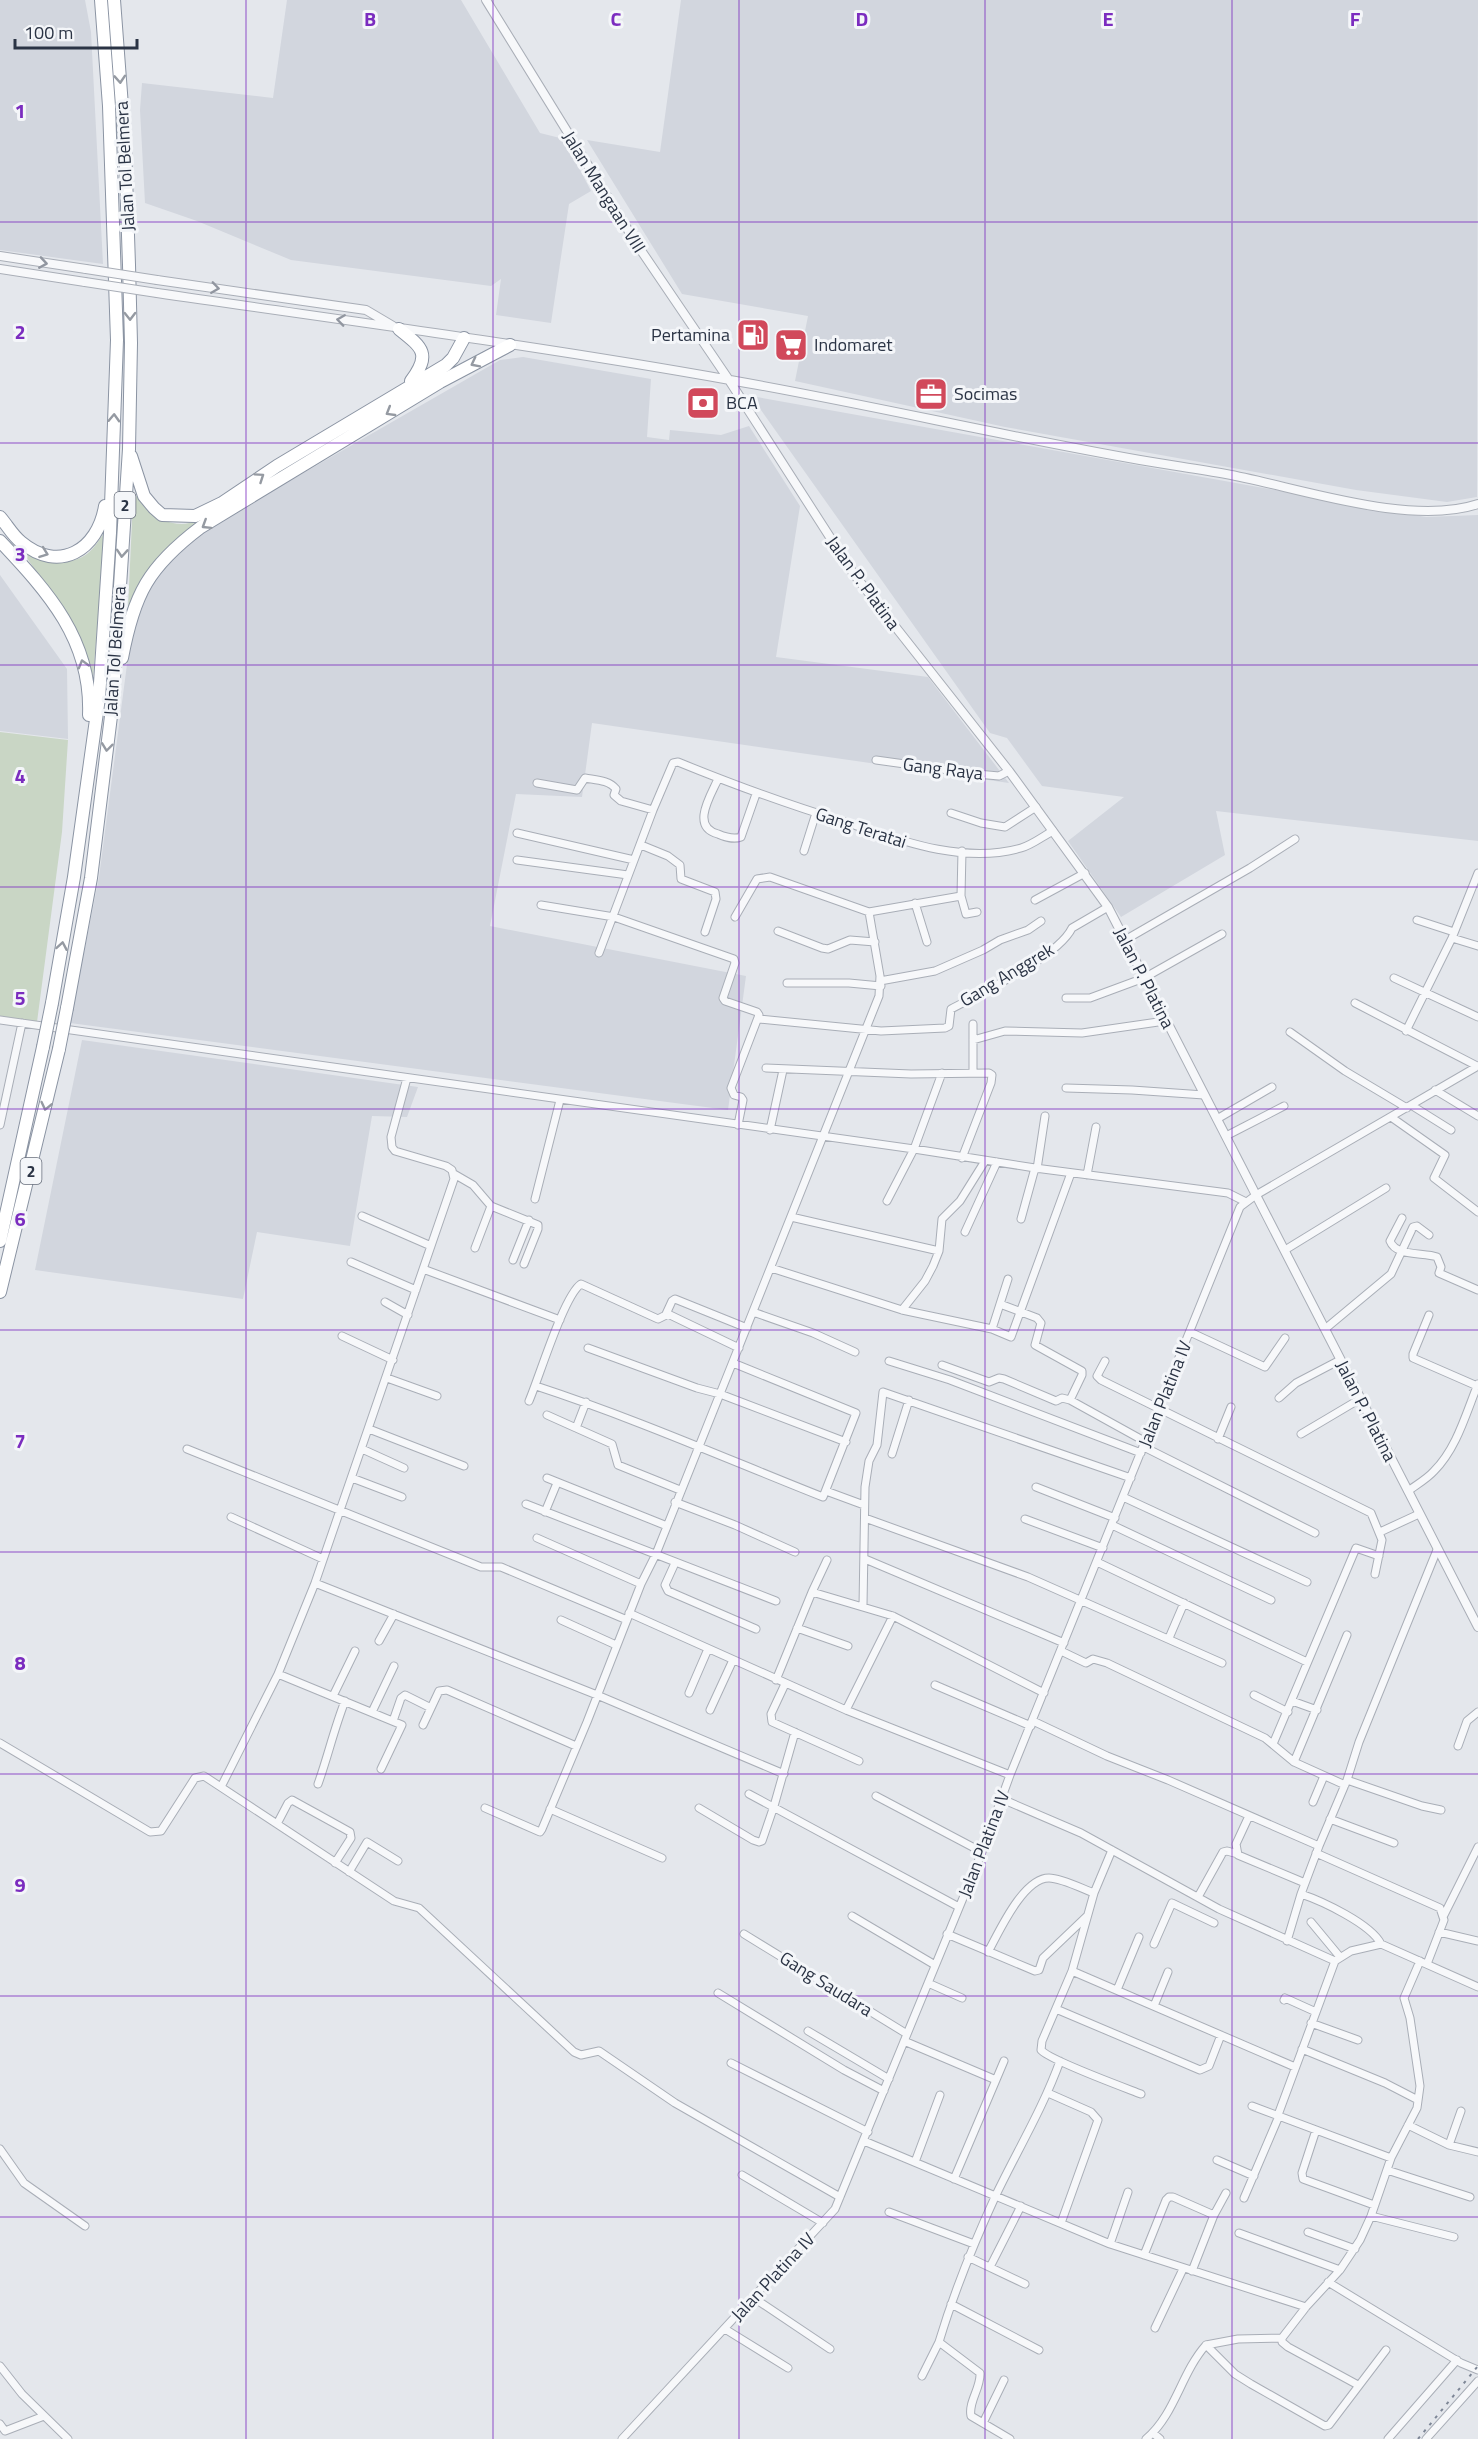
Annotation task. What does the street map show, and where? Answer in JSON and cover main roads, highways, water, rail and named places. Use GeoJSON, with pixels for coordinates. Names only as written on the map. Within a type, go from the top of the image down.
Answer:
{"type":"FeatureCollection","features":[{"type":"Feature","properties":{"kind":"highway","name":"Jalan Tol Belmera"},"geometry":{"type":"LineString","coordinates":[[0,1241],[43,1047],[75,877],[88,764],[99,698],[117,340],[109,106],[101,0]]}},
{"type":"Feature","properties":{"kind":"highway","name":"Jalan Tol Belmera"},"geometry":{"type":"LineString","coordinates":[[0,1292],[67,1008],[91,878],[112,708],[129,449],[131,343],[125,146],[114,0]]}},
{"type":"Feature","properties":{"kind":"highway"},"geometry":{"type":"LineString","coordinates":[[399,329],[419,347],[423,357],[422,366],[407,387]]}},
{"type":"Feature","properties":{"kind":"highway"},"geometry":{"type":"LineString","coordinates":[[129,449],[144,496],[154,508],[162,515],[195,516],[222,503],[277,466],[446,365],[453,358],[464,338]]}},
{"type":"Feature","properties":{"kind":"highway"},"geometry":{"type":"LineString","coordinates":[[112,708],[126,635],[135,604],[145,583],[167,554],[201,527],[328,449],[458,372],[510,345]]}},
{"type":"Feature","properties":{"kind":"highway"},"geometry":{"type":"LineString","coordinates":[[0,517],[21,542],[39,552],[54,557],[79,550],[94,537],[102,521],[113,450]]}},
{"type":"Feature","properties":{"kind":"highway"},"geometry":{"type":"LineString","coordinates":[[0,541],[40,584],[63,617],[77,644],[86,669],[90,699],[88,764]]}},
{"type":"Feature","properties":{"kind":"railway"},"geometry":{"type":"LineString","coordinates":[[1418,2439],[1478,2366]]}},
{"type":"Feature","properties":{"kind":"place","name":"Pertamina"},"geometry":{"type":"Point","coordinates":[753,335]}},
{"type":"Feature","properties":{"kind":"place","name":"Indomaret"},"geometry":{"type":"Point","coordinates":[791,345]}},
{"type":"Feature","properties":{"kind":"place","name":"Socimas"},"geometry":{"type":"Point","coordinates":[931,394]}},
{"type":"Feature","properties":{"kind":"place","name":"BCA"},"geometry":{"type":"Point","coordinates":[703,403]}}]}
